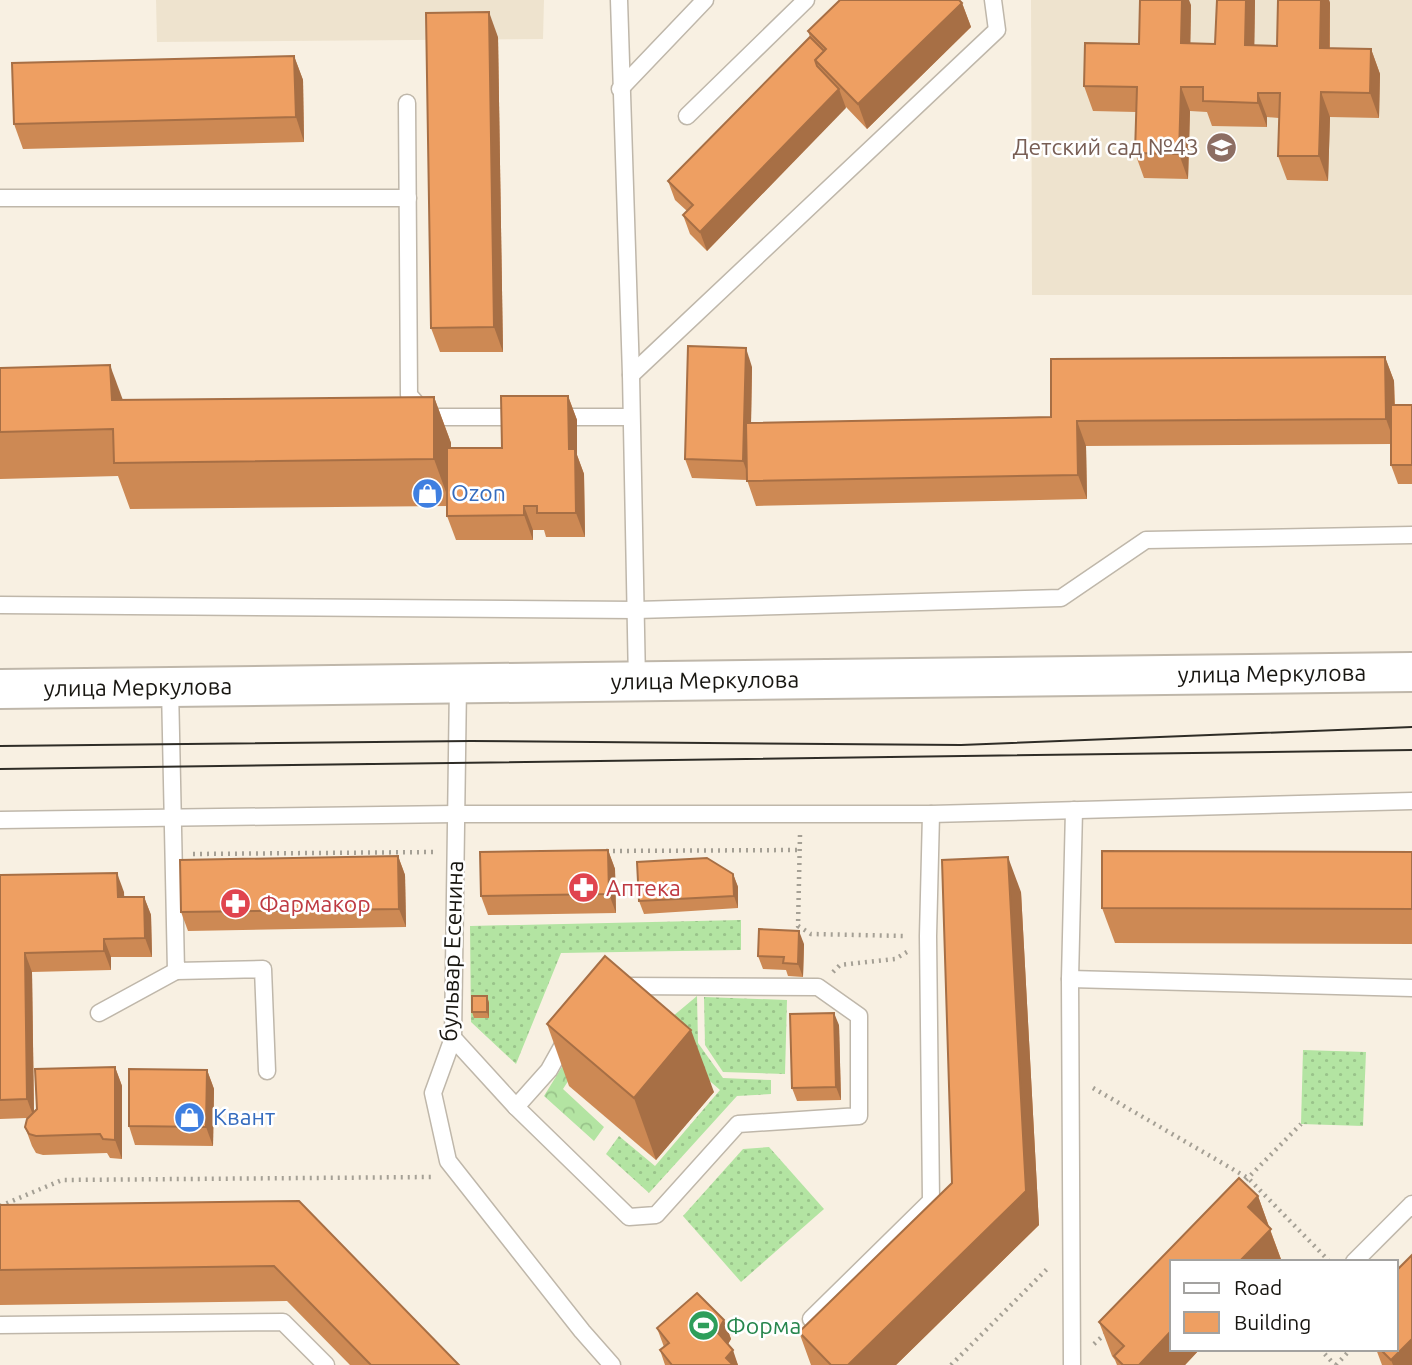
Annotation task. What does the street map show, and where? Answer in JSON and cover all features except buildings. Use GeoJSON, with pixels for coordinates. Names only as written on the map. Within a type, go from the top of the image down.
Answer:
{"type":"FeatureCollection","features":[{"type":"Feature","properties":{"kind":"street","name":"улица Меркулова"},"geometry":{"type":"LineString","coordinates":[[0,689],[1412,672]]}},
{"type":"Feature","properties":{"kind":"lane"},"geometry":{"type":"LineString","coordinates":[[619,0],[631,375],[637,682]]}},
{"type":"Feature","properties":{"kind":"lane"},"geometry":{"type":"LineString","coordinates":[[620,89],[705,0]]}},
{"type":"Feature","properties":{"kind":"lane"},"geometry":{"type":"LineString","coordinates":[[687,116],[806,0]]}},
{"type":"Feature","properties":{"kind":"lane"},"geometry":{"type":"LineString","coordinates":[[631,375],[997,30],[993,0]]}},
{"type":"Feature","properties":{"kind":"lane"},"geometry":{"type":"LineString","coordinates":[[407,103],[408,396],[428,417],[630,417]]}},
{"type":"Feature","properties":{"kind":"lane"},"geometry":{"type":"LineString","coordinates":[[0,198],[408,198]]}},
{"type":"Feature","properties":{"kind":"lane"},"geometry":{"type":"LineString","coordinates":[[0,605],[636,610],[1061,598],[1146,540],[1412,535]]}},
{"type":"Feature","properties":{"kind":"lane","name":"бульвар Есенина"},"geometry":{"type":"LineString","coordinates":[[458,684],[453,1038],[433,1093],[448,1161],[612,1365]]}},
{"type":"Feature","properties":{"kind":"lane"},"geometry":{"type":"LineString","coordinates":[[170,687],[176,971]]}},
{"type":"Feature","properties":{"kind":"lane"},"geometry":{"type":"LineString","coordinates":[[0,820],[455,814],[931,814],[1412,801]]}},
{"type":"Feature","properties":{"kind":"lane"},"geometry":{"type":"LineString","coordinates":[[1072,1364],[1070,979],[1074,810]]}},
{"type":"Feature","properties":{"kind":"lane"},"geometry":{"type":"LineString","coordinates":[[811,1319],[931,1201],[922,936],[931,814]]}},
{"type":"Feature","properties":{"kind":"lane"},"geometry":{"type":"LineString","coordinates":[[99,1013],[176,971],[263,969],[267,1071]]}},
{"type":"Feature","properties":{"kind":"lane"},"geometry":{"type":"LineString","coordinates":[[1070,979],[1412,988]]}},
{"type":"Feature","properties":{"kind":"lane"},"geometry":{"type":"LineString","coordinates":[[453,1038],[516,1107],[629,1217],[656,1215],[738,1124],[859,1116],[859,1016],[818,987],[609,986]]}},
{"type":"Feature","properties":{"kind":"lane"},"geometry":{"type":"LineString","coordinates":[[516,1107],[549,1070],[575,1022]]}},
{"type":"Feature","properties":{"kind":"lane"},"geometry":{"type":"LineString","coordinates":[[1356,1260],[1412,1204]]}},
{"type":"Feature","properties":{"kind":"lane"},"geometry":{"type":"LineString","coordinates":[[0,1325],[283,1322],[326,1365]]}},
{"type":"Feature","properties":{"kind":"path"},"geometry":{"type":"LineString","coordinates":[[800,814],[798,926],[811,934],[922,936]]}},
{"type":"Feature","properties":{"kind":"path"},"geometry":{"type":"LineString","coordinates":[[593,851],[800,850]]}},
{"type":"Feature","properties":{"kind":"path"},"geometry":{"type":"LineString","coordinates":[[174,854],[455,852]]}},
{"type":"Feature","properties":{"kind":"path"},"geometry":{"type":"LineString","coordinates":[[818,987],[840,965],[895,959],[922,936]]}},
{"type":"Feature","properties":{"kind":"path"},"geometry":{"type":"LineString","coordinates":[[1071,1075],[1248,1178],[1328,1260]]}},
{"type":"Feature","properties":{"kind":"path"},"geometry":{"type":"LineString","coordinates":[[1238,1188],[1301,1124]]}},
{"type":"Feature","properties":{"kind":"path"},"geometry":{"type":"LineString","coordinates":[[0,1206],[62,1180],[461,1177]]}},
{"type":"Feature","properties":{"kind":"path"},"geometry":{"type":"LineString","coordinates":[[951,1365],[1072,1244]]}},
{"type":"Feature","properties":{"kind":"path"},"geometry":{"type":"LineString","coordinates":[[1072,1364],[1110,1329]]}},
{"type":"Feature","properties":{"kind":"path"},"geometry":{"type":"LineString","coordinates":[[1323,1351],[1335,1365],[1349,1351]]}},
{"type":"Feature","properties":{"kind":"shaded area"},"geometry":{"type":"Polygon","coordinates":[[[156,0],[544,0],[543,39],[157,42],[156,0]]]}},
{"type":"Feature","properties":{"kind":"shaded area","name":"Детский сад №43"},"geometry":{"type":"Polygon","coordinates":[[[1031,0],[1412,0],[1412,295],[1032,295],[1031,0]]]}},
{"type":"Feature","properties":{"kind":"green space"},"geometry":{"type":"Polygon","coordinates":[[[741,920],[741,950],[561,953],[516,1064],[471,1022],[470,926],[741,920]]]}},
{"type":"Feature","properties":{"kind":"green space"},"geometry":{"type":"Polygon","coordinates":[[[697,996],[698,1043],[723,1078],[771,1080],[771,1094],[737,1096],[649,1193],[606,1154],[619,1136],[655,1166],[720,1090],[654,1032],[697,996]]]}},
{"type":"Feature","properties":{"kind":"green space"},"geometry":{"type":"Polygon","coordinates":[[[704,997],[787,1000],[785,1074],[723,1072],[705,1045],[704,997]]]}},
{"type":"Feature","properties":{"kind":"green space"},"geometry":{"type":"Polygon","coordinates":[[[573,1049],[583,1058],[563,1089],[604,1127],[594,1141],[544,1096],[573,1049]]]}},
{"type":"Feature","properties":{"kind":"green space"},"geometry":{"type":"Polygon","coordinates":[[[1303,1050],[1366,1052],[1363,1126],[1301,1124],[1303,1050]]]}},
{"type":"Feature","properties":{"kind":"green space"},"geometry":{"type":"Polygon","coordinates":[[[769,1147],[824,1209],[741,1282],[683,1216],[743,1149],[769,1147]]]}},
{"type":"Feature","properties":{"kind":"tram line"},"geometry":{"type":"LineString","coordinates":[[0,746],[471,741],[961,745],[1412,727]]}},
{"type":"Feature","properties":{"kind":"tram line"},"geometry":{"type":"LineString","coordinates":[[0,769],[1412,750]]}},
{"type":"Feature","properties":{"kind":"place","name":"Детский сад №43"},"geometry":{"type":"Point","coordinates":[1222,147]}},
{"type":"Feature","properties":{"kind":"place","name":"Ozon"},"geometry":{"type":"Point","coordinates":[428,493]}},
{"type":"Feature","properties":{"kind":"place","name":"Аптека"},"geometry":{"type":"Point","coordinates":[583,888]}},
{"type":"Feature","properties":{"kind":"place","name":"Фармакор"},"geometry":{"type":"Point","coordinates":[236,904]}},
{"type":"Feature","properties":{"kind":"place","name":"Квант"},"geometry":{"type":"Point","coordinates":[190,1117]}},
{"type":"Feature","properties":{"kind":"place","name":"Форма"},"geometry":{"type":"Point","coordinates":[703,1326]}}]}
